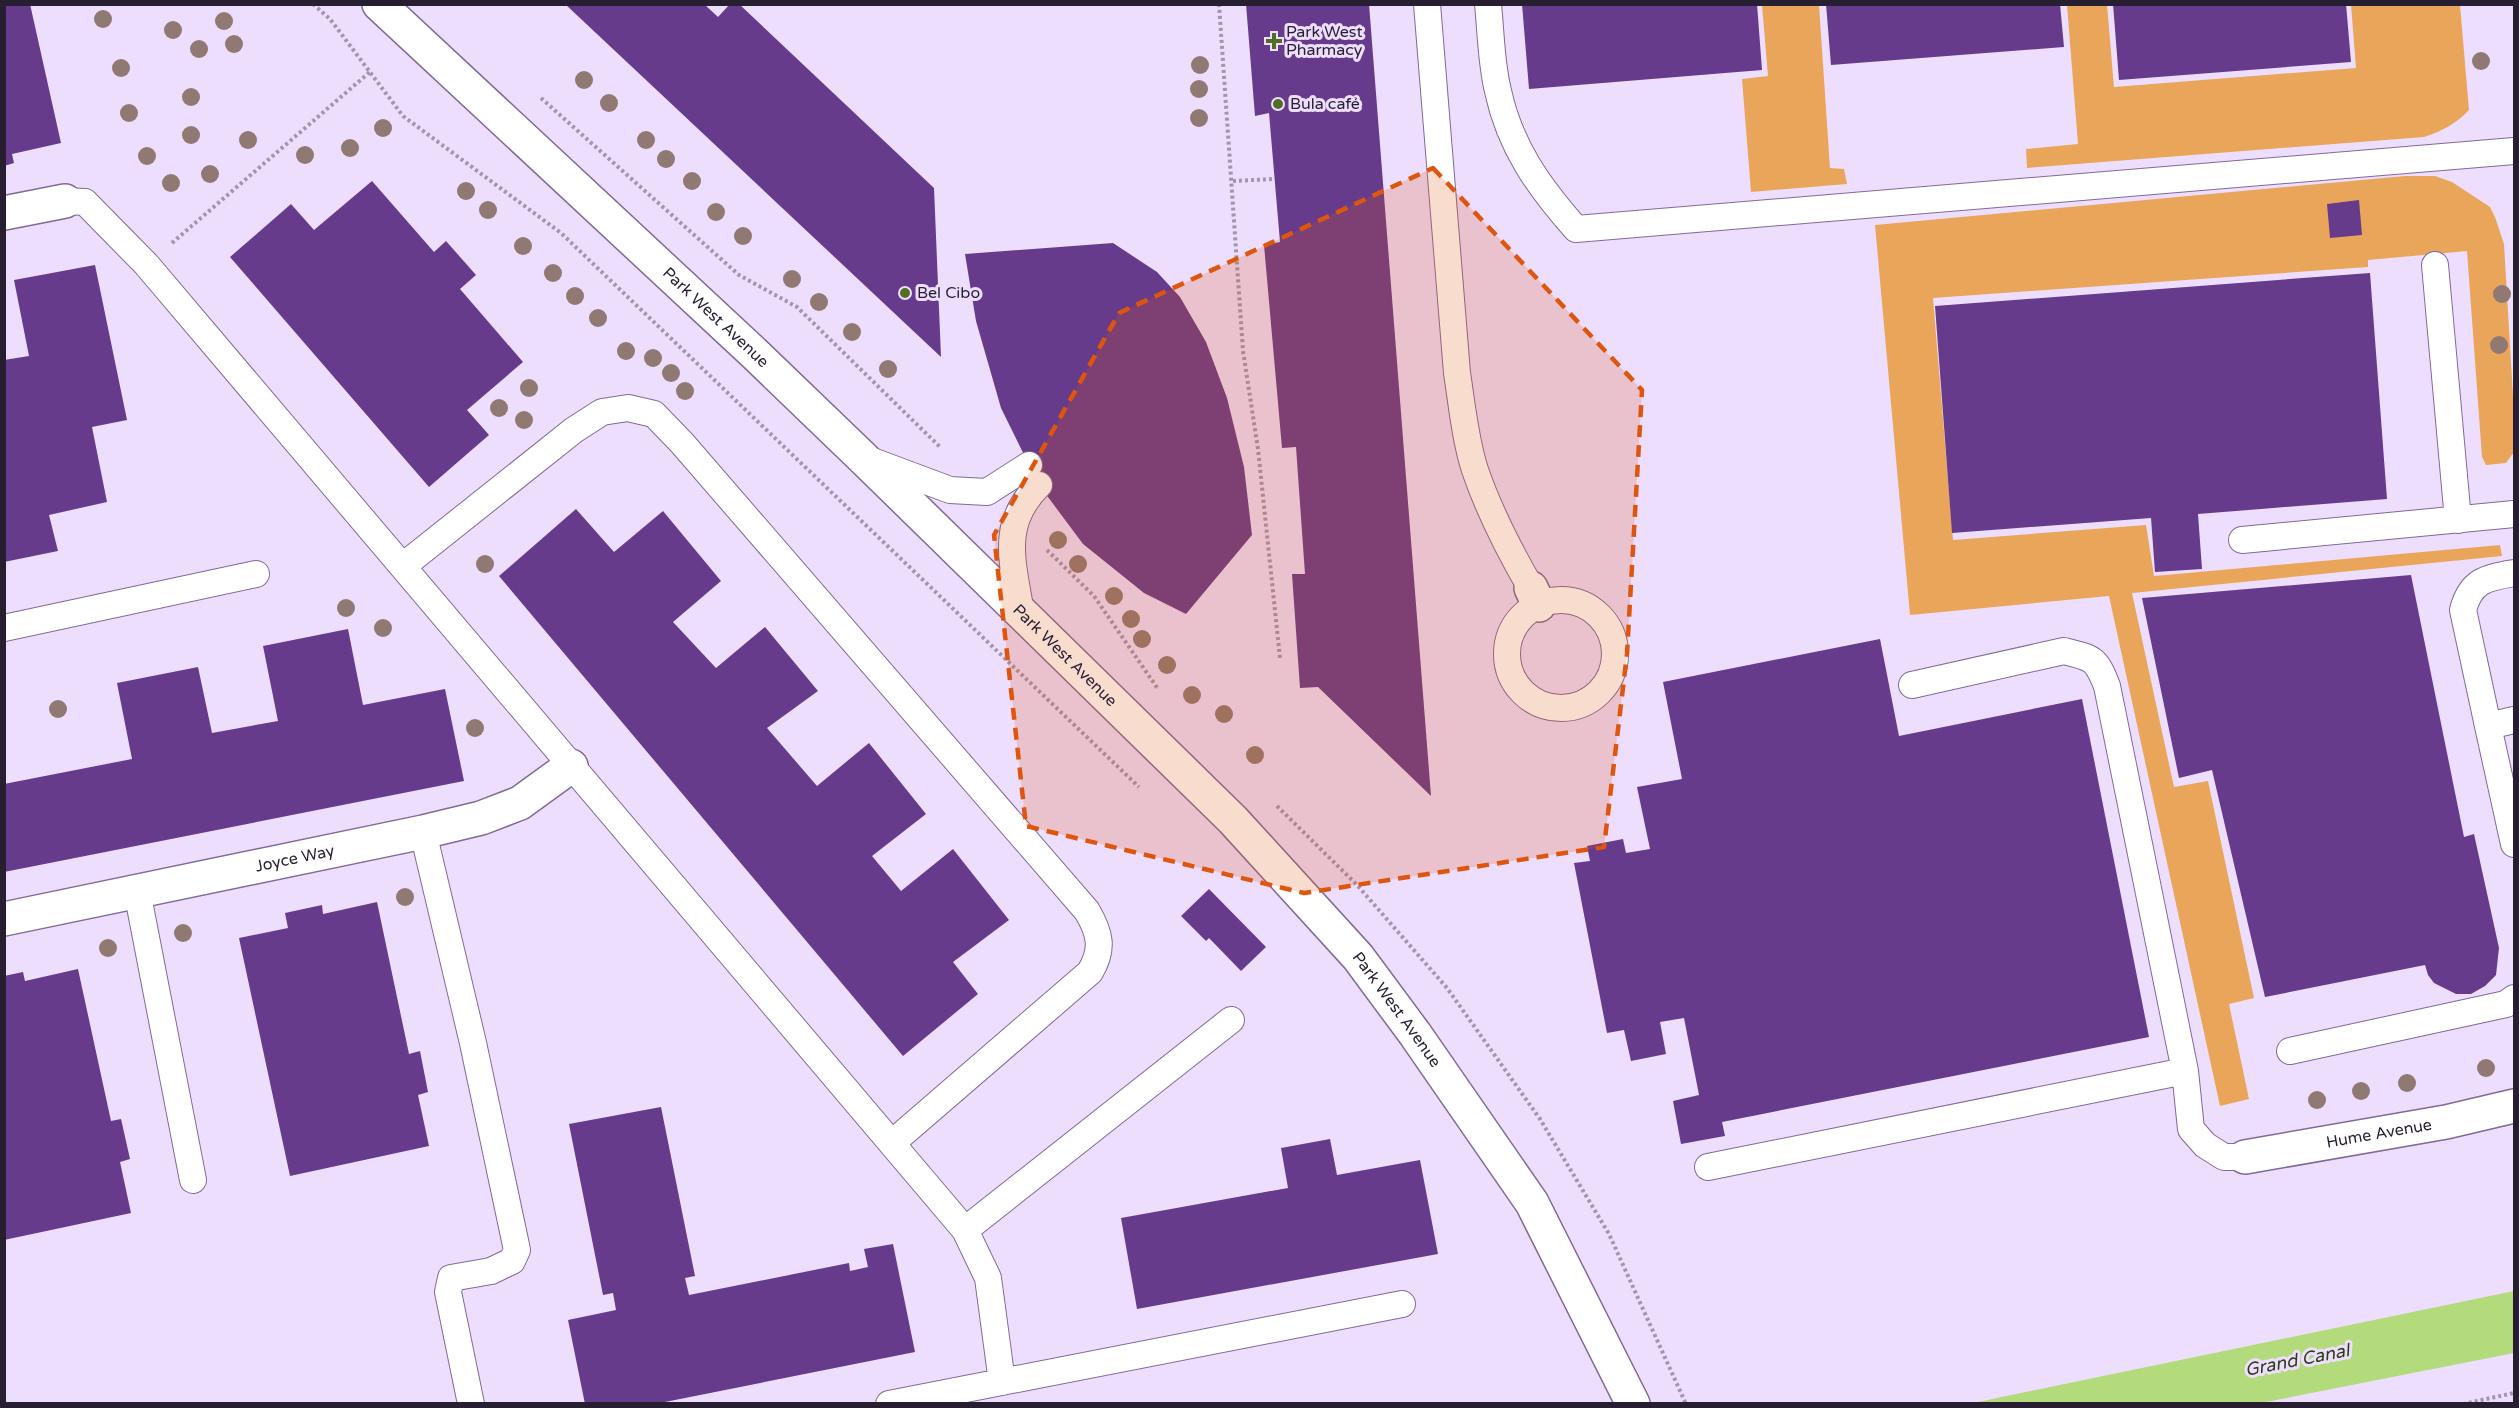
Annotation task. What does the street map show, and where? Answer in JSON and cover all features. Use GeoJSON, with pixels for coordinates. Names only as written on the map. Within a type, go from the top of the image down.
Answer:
{"type":"FeatureCollection","features":[{"type":"Feature","properties":{"kind":"street","name":"Park West Avenue"},"geometry":{"type":"LineString","coordinates":[[379,4],[755,354],[861,456],[1233,820],[1358,957],[1415,1034],[1532,1203],[1631,1397]]}},
{"type":"Feature","properties":{"kind":"street"},"geometry":{"type":"LineString","coordinates":[[4,213],[65,201]]}},
{"type":"Feature","properties":{"kind":"street","name":"Joyce Way"},"geometry":{"type":"LineString","coordinates":[[4,919],[481,818],[520,803],[571,766]]}},
{"type":"Feature","properties":{"kind":"street","name":"Hume Avenue"},"geometry":{"type":"LineString","coordinates":[[2245,1157],[2446,1122],[2514,1106]]}},
{"type":"Feature","properties":{"kind":"lane"},"geometry":{"type":"LineString","coordinates":[[1427,4],[1457,373],[1464,416],[1474,468],[1489,507],[1535,596]]}},
{"type":"Feature","properties":{"kind":"lane"},"geometry":{"type":"LineString","coordinates":[[1488,4],[1497,91],[1518,152],[1536,181],[1576,229],[2514,151]]}},
{"type":"Feature","properties":{"kind":"lane"},"geometry":{"type":"LineString","coordinates":[[65,201],[85,202],[146,264],[965,1230],[988,1278],[1002,1382]]}},
{"type":"Feature","properties":{"kind":"lane"},"geometry":{"type":"LineString","coordinates":[[2435,266],[2458,520]]}},
{"type":"Feature","properties":{"kind":"lane"},"geometry":{"type":"LineString","coordinates":[[403,566],[565,437],[602,412],[628,408],[654,414],[682,443],[1087,911],[1097,927],[1099,944],[1098,959],[1089,972],[892,1143]]}},
{"type":"Feature","properties":{"kind":"lane"},"geometry":{"type":"LineString","coordinates":[[861,456],[950,490],[987,492],[1034,475],[1012,526],[1012,560],[1021,612]]}},
{"type":"Feature","properties":{"kind":"lane"},"geometry":{"type":"LineString","coordinates":[[2242,540],[2514,514]]}},
{"type":"Feature","properties":{"kind":"lane"},"geometry":{"type":"LineString","coordinates":[[2514,573],[2488,578],[2474,586],[2466,598],[2463,610],[2514,844]]}},
{"type":"Feature","properties":{"kind":"lane"},"geometry":{"type":"LineString","coordinates":[[4,627],[256,574]]}},
{"type":"Feature","properties":{"kind":"lane"},"geometry":{"type":"LineString","coordinates":[[1535,596],[1576,602],[1593,610],[1606,624],[1614,641],[1615,660],[1610,678],[1600,692],[1586,702],[1570,708],[1552,708],[1536,702],[1522,692],[1512,678],[1507,661],[1510,636],[1535,596]]}},
{"type":"Feature","properties":{"kind":"lane"},"geometry":{"type":"LineString","coordinates":[[1912,685],[2064,651],[2084,656],[2099,664],[2107,686],[2185,1071],[2191,1128],[2205,1146],[2224,1157],[2245,1157]]}},
{"type":"Feature","properties":{"kind":"lane"},"geometry":{"type":"LineString","coordinates":[[2488,726],[2514,720]]}},
{"type":"Feature","properties":{"kind":"lane"},"geometry":{"type":"LineString","coordinates":[[423,832],[473,1043],[517,1250],[512,1261],[491,1271],[451,1278],[448,1292],[471,1404]]}},
{"type":"Feature","properties":{"kind":"lane"},"geometry":{"type":"LineString","coordinates":[[137,891],[193,1180]]}},
{"type":"Feature","properties":{"kind":"lane"},"geometry":{"type":"LineString","coordinates":[[2290,1051],[2506,1004],[2514,998]]}},
{"type":"Feature","properties":{"kind":"lane"},"geometry":{"type":"LineString","coordinates":[[965,1230],[1231,1020]]}},
{"type":"Feature","properties":{"kind":"lane"},"geometry":{"type":"LineString","coordinates":[[1708,1167],[2185,1071]]}},
{"type":"Feature","properties":{"kind":"lane"},"geometry":{"type":"LineString","coordinates":[[890,1404],[1402,1304]]}},
{"type":"Feature","properties":{"kind":"path"},"geometry":{"type":"LineString","coordinates":[[314,4],[330,19],[403,116],[561,233],[1144,791]]}},
{"type":"Feature","properties":{"kind":"path"},"geometry":{"type":"LineString","coordinates":[[1219,4],[1243,351],[1257,449],[1280,658]]}},
{"type":"Feature","properties":{"kind":"path"},"geometry":{"type":"LineString","coordinates":[[146,264],[371,71]]}},
{"type":"Feature","properties":{"kind":"path"},"geometry":{"type":"LineString","coordinates":[[1233,181],[1274,178]]}},
{"type":"Feature","properties":{"kind":"path"},"geometry":{"type":"LineString","coordinates":[[1673,1374],[1686,1404]]}},
{"type":"Feature","properties":{"kind":"path"},"geometry":{"type":"LineString","coordinates":[[2463,1404],[2514,1393]]}},
{"type":"Feature","properties":{"kind":"highlighted area"},"geometry":{"type":"Polygon","coordinates":[[[1433,168],[1642,390],[1627,654],[1604,847],[1304,893],[1026,826],[994,535],[1119,313],[1433,168]]]}},
{"type":"Feature","properties":{"kind":"shaded area"},"geometry":{"type":"Polygon","coordinates":[[[1762,5],[1819,5],[1830,168],[1844,169],[1847,184],[1751,192],[1742,79],[1768,76],[1762,5]]]}},
{"type":"Feature","properties":{"kind":"shaded area"},"geometry":{"type":"Polygon","coordinates":[[[2067,5],[2107,5],[2114,87],[2356,68],[2351,5],[2460,5],[2469,110],[2448,126],[2424,137],[2027,168],[2026,149],[2078,144],[2067,5]]]}},
{"type":"Feature","properties":{"kind":"shaded area"},"geometry":{"type":"Polygon","coordinates":[[[2405,176],[2435,176],[2452,182],[2490,207],[2495,217],[2504,244],[2514,413],[2514,452],[2506,463],[2486,465],[2482,457],[2467,251],[2368,260],[2368,267],[1933,298],[1953,540],[2146,525],[2154,576],[2500,545],[2502,556],[2132,593],[2174,787],[2208,781],[2254,998],[2229,1004],[2249,1099],[2220,1106],[2109,596],[1910,615],[1875,225],[2405,176]]]}},
{"type":"Feature","properties":{"kind":"water","name":"Grand Canal"},"geometry":{"type":"Polygon","coordinates":[[[2514,1291],[2514,1353],[2261,1403],[1973,1403],[2514,1291]]]}},
{"type":"Feature","properties":{"kind":"building"},"geometry":{"type":"Polygon","coordinates":[[[4,4],[30,4],[61,143],[12,154],[14,163],[4,166],[4,4]]]}},
{"type":"Feature","properties":{"kind":"building"},"geometry":{"type":"Polygon","coordinates":[[[565,4],[704,4],[718,17],[730,4],[739,4],[934,188],[941,357],[565,4]]]}},
{"type":"Feature","properties":{"kind":"building"},"geometry":{"type":"Polygon","coordinates":[[[1246,4],[1369,4],[1431,796],[1318,687],[1300,688],[1292,574],[1305,574],[1296,447],[1282,448],[1264,245],[1280,242],[1269,113],[1255,116],[1246,4]]]}},
{"type":"Feature","properties":{"kind":"building"},"geometry":{"type":"Polygon","coordinates":[[[1522,4],[1757,4],[1762,70],[1529,89],[1522,4]]]}},
{"type":"Feature","properties":{"kind":"building"},"geometry":{"type":"Polygon","coordinates":[[[1826,4],[2060,4],[2064,47],[1831,65],[1826,4]]]}},
{"type":"Feature","properties":{"kind":"building"},"geometry":{"type":"Polygon","coordinates":[[[2113,4],[2346,4],[2351,62],[2119,80],[2113,4]]]}},
{"type":"Feature","properties":{"kind":"building"},"geometry":{"type":"Polygon","coordinates":[[[372,181],[434,252],[446,241],[476,275],[460,289],[523,362],[467,410],[489,435],[429,487],[230,257],[291,204],[314,230],[372,181]]]}},
{"type":"Feature","properties":{"kind":"building"},"geometry":{"type":"Polygon","coordinates":[[[2359,200],[2362,235],[2330,238],[2327,204],[2359,200]]]}},
{"type":"Feature","properties":{"kind":"building"},"geometry":{"type":"Polygon","coordinates":[[[1113,243],[1157,272],[1180,297],[1206,342],[1227,398],[1244,467],[1252,535],[1186,614],[1144,593],[1083,544],[1039,485],[1001,408],[976,321],[965,254],[1113,243]]]}},
{"type":"Feature","properties":{"kind":"building"},"geometry":{"type":"Polygon","coordinates":[[[95,265],[127,420],[92,427],[107,502],[49,515],[58,551],[4,562],[4,360],[29,356],[14,280],[95,265]]]}},
{"type":"Feature","properties":{"kind":"building"},"geometry":{"type":"Polygon","coordinates":[[[2370,273],[2387,499],[2198,514],[2202,569],[2155,572],[2151,518],[1952,533],[1935,306],[2370,273]]]}},
{"type":"Feature","properties":{"kind":"building"},"geometry":{"type":"Polygon","coordinates":[[[576,509],[614,552],[663,511],[721,581],[673,622],[716,668],[765,627],[818,691],[767,728],[817,786],[869,743],[926,814],[872,856],[901,891],[953,849],[1009,920],[953,962],[978,994],[903,1056],[499,576],[576,509]]]}},
{"type":"Feature","properties":{"kind":"building"},"geometry":{"type":"Polygon","coordinates":[[[2411,575],[2464,837],[2474,834],[2499,948],[2496,975],[2485,986],[2471,994],[2456,994],[2434,983],[2425,965],[2265,997],[2212,770],[2179,778],[2142,598],[2411,575]]]}},
{"type":"Feature","properties":{"kind":"building"},"geometry":{"type":"Polygon","coordinates":[[[348,629],[363,705],[445,689],[464,781],[4,872],[4,784],[132,759],[117,683],[198,667],[212,733],[278,721],[263,646],[348,629]]]}},
{"type":"Feature","properties":{"kind":"building"},"geometry":{"type":"Polygon","coordinates":[[[1880,639],[1899,736],[2082,699],[2149,1037],[1722,1122],[1725,1136],[1681,1144],[1673,1101],[1699,1095],[1684,1018],[1660,1022],[1666,1054],[1631,1061],[1624,1030],[1607,1033],[1574,863],[1590,861],[1587,846],[1623,839],[1626,853],[1650,849],[1637,787],[1682,779],[1663,682],[1880,639]]]}},
{"type":"Feature","properties":{"kind":"building"},"geometry":{"type":"Polygon","coordinates":[[[1209,889],[1266,947],[1241,971],[1209,938],[1206,941],[1181,916],[1209,889]]]}},
{"type":"Feature","properties":{"kind":"building"},"geometry":{"type":"Polygon","coordinates":[[[377,902],[409,1054],[420,1051],[428,1092],[418,1095],[429,1146],[290,1176],[239,938],[288,928],[285,913],[322,905],[323,914],[377,902]]]}},
{"type":"Feature","properties":{"kind":"building"},"geometry":{"type":"Polygon","coordinates":[[[78,969],[111,1121],[121,1119],[130,1159],[120,1162],[131,1213],[4,1240],[4,976],[23,972],[25,981],[78,969]]]}},
{"type":"Feature","properties":{"kind":"building"},"geometry":{"type":"Polygon","coordinates":[[[661,1107],[695,1276],[685,1278],[689,1295],[849,1263],[850,1271],[868,1267],[864,1249],[893,1244],[915,1352],[655,1404],[585,1404],[568,1320],[616,1310],[613,1293],[603,1295],[569,1124],[661,1107]]]}},
{"type":"Feature","properties":{"kind":"building"},"geometry":{"type":"Polygon","coordinates":[[[1330,1139],[1337,1175],[1420,1160],[1438,1254],[1137,1309],[1121,1218],[1288,1188],[1281,1148],[1330,1139]]]}},
{"type":"Feature","properties":{"kind":"place","name":"Park West Pharmacy"},"geometry":{"type":"Point","coordinates":[1274,41]}},
{"type":"Feature","properties":{"kind":"place","name":"Bula café"},"geometry":{"type":"Point","coordinates":[1278,104]}},
{"type":"Feature","properties":{"kind":"place","name":"Bel Cibo"},"geometry":{"type":"Point","coordinates":[905,293]}}]}
